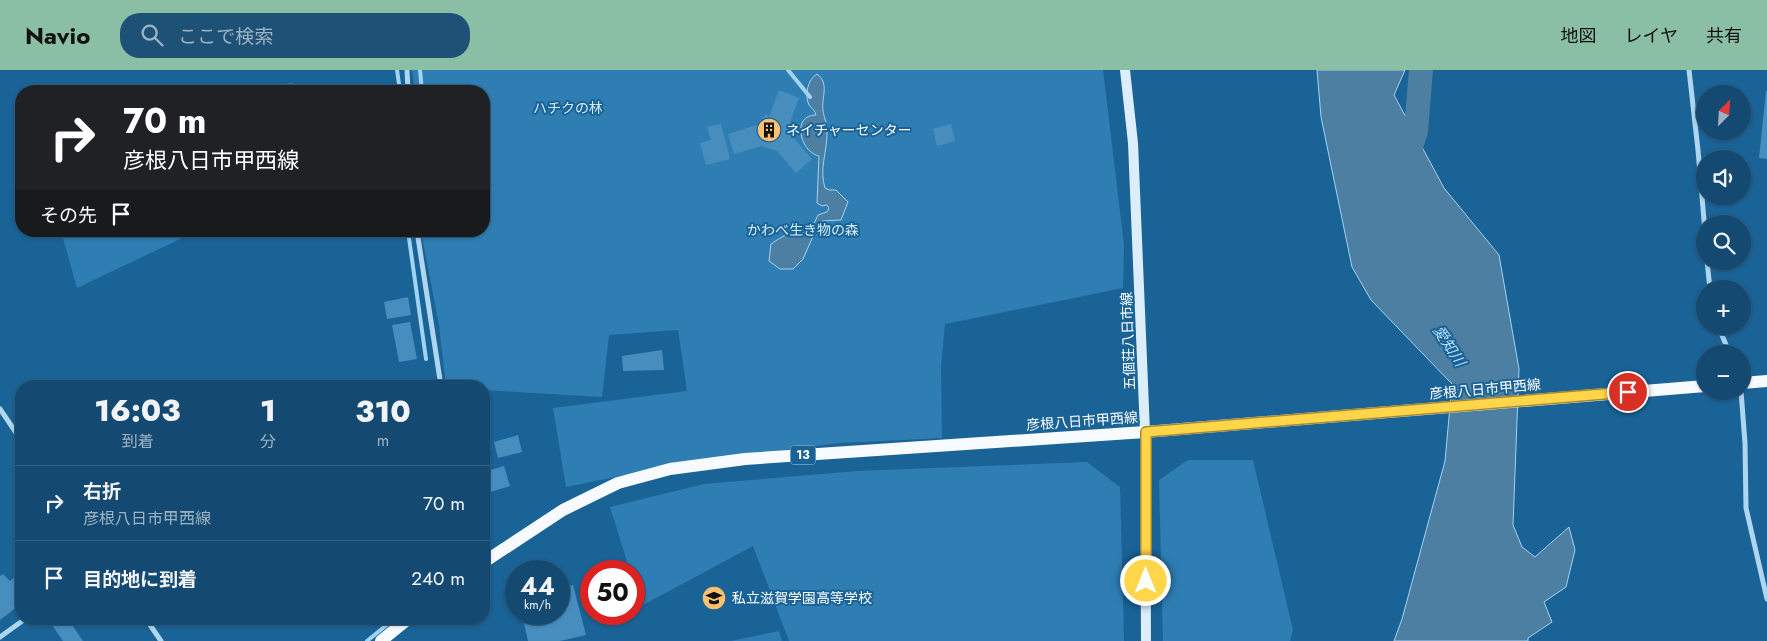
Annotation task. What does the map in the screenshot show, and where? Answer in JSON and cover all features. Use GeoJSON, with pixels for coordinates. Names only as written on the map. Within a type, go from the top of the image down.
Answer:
{"type":"FeatureCollection","features":[{"type":"Feature","properties":{"kind":"main road","name":"五個荘八日市線"},"geometry":{"type":"LineString","coordinates":[[1125,70],[1134,160],[1146,432],[1146,641]]}},
{"type":"Feature","properties":{"kind":"main road"},"geometry":{"type":"LineString","coordinates":[[1751,382],[1767,381]]}},
{"type":"Feature","properties":{"kind":"main road","name":"彦根八日市甲西線"},"geometry":{"type":"LineString","coordinates":[[490,558],[563,510],[618,483],[670,468],[745,459],[1146,432],[1696,387]]}},
{"type":"Feature","properties":{"kind":"main road"},"geometry":{"type":"LineString","coordinates":[[381,641],[401,625]]}},
{"type":"Feature","properties":{"kind":"street"},"geometry":{"type":"LineString","coordinates":[[407,70],[408,85]]}},
{"type":"Feature","properties":{"kind":"street"},"geometry":{"type":"LineString","coordinates":[[1689,70],[1704,215]]}},
{"type":"Feature","properties":{"kind":"street"},"geometry":{"type":"LineString","coordinates":[[418,237],[440,380]]}},
{"type":"Feature","properties":{"kind":"street"},"geometry":{"type":"LineString","coordinates":[[1742,400],[1745,444],[1746,508],[1767,599]]}},
{"type":"Feature","properties":{"kind":"street"},"geometry":{"type":"LineString","coordinates":[[0,410],[15,431]]}},
{"type":"Feature","properties":{"kind":"street"},"geometry":{"type":"LineString","coordinates":[[0,638],[17,625]]}},
{"type":"Feature","properties":{"kind":"street"},"geometry":{"type":"LineString","coordinates":[[150,625],[160,641]]}},
{"type":"Feature","properties":{"kind":"green space","name":"かわべ生き物の森"},"geometry":{"type":"Polygon","coordinates":[[[412,70],[1103,70],[1124,245],[1123,288],[945,324],[941,366],[942,438],[840,443],[694,461],[566,487],[553,408],[687,391],[678,330],[609,335],[602,397],[490,390],[490,380],[445,380],[439,325],[422,237],[490,237],[490,85],[414,85],[412,70]]]}},
{"type":"Feature","properties":{"kind":"green space"},"geometry":{"type":"Polygon","coordinates":[[[293,83],[293,85],[273,85],[293,83]]]}},
{"type":"Feature","properties":{"kind":"green space"},"geometry":{"type":"Polygon","coordinates":[[[63,237],[184,237],[77,288],[63,237]]]}},
{"type":"Feature","properties":{"kind":"green space"},"geometry":{"type":"Polygon","coordinates":[[[1188,460],[1253,460],[1293,630],[1290,641],[1163,641],[1159,480],[1188,460]]]}},
{"type":"Feature","properties":{"kind":"green space"},"geometry":{"type":"Polygon","coordinates":[[[1087,462],[1120,487],[1124,641],[789,641],[753,546],[645,604],[645,560],[627,560],[610,507],[704,484],[857,471],[1087,462]]]}},
{"type":"Feature","properties":{"kind":"green space"},"geometry":{"type":"Polygon","coordinates":[[[779,631],[782,641],[731,641],[779,631]]]}},
{"type":"Feature","properties":{"kind":"water"},"geometry":{"type":"Polygon","coordinates":[[[1317,70],[1405,70],[1394,95],[1444,188],[1499,255],[1519,369],[1513,525],[1522,547],[1535,557],[1569,527],[1575,550],[1566,587],[1544,602],[1552,622],[1528,638],[1528,641],[1394,641],[1402,619],[1445,461],[1452,384],[1371,300],[1352,267],[1321,117],[1317,70]]]}},
{"type":"Feature","properties":{"kind":"water"},"geometry":{"type":"Polygon","coordinates":[[[817,74],[824,86],[823,111],[827,131],[823,181],[825,188],[836,190],[848,202],[841,220],[822,221],[817,227],[803,259],[793,269],[780,269],[769,261],[771,244],[789,234],[799,232],[809,234],[818,215],[827,212],[829,208],[827,205],[822,206],[817,203],[819,156],[807,148],[801,134],[803,121],[808,117],[816,115],[809,105],[807,92],[809,83],[817,74]]]}},
{"type":"Feature","properties":{"kind":"building","name":"ネイチャーセンター"},"geometry":{"type":"Polygon","coordinates":[[[779,90],[799,98],[790,122],[794,124],[796,135],[793,137],[812,159],[796,173],[777,151],[762,146],[734,154],[728,134],[757,125],[766,114],[769,117],[779,90]]]}},
{"type":"Feature","properties":{"kind":"building"},"geometry":{"type":"Polygon","coordinates":[[[1767,91],[1767,159],[1759,158],[1767,91]]]}},
{"type":"Feature","properties":{"kind":"building"},"geometry":{"type":"Polygon","coordinates":[[[721,124],[730,159],[706,165],[700,143],[711,140],[707,127],[721,124]]]}},
{"type":"Feature","properties":{"kind":"building"},"geometry":{"type":"Polygon","coordinates":[[[951,124],[955,141],[937,146],[933,129],[951,124]]]}},
{"type":"Feature","properties":{"kind":"building"},"geometry":{"type":"Polygon","coordinates":[[[408,297],[411,315],[387,319],[384,302],[408,297]]]}},
{"type":"Feature","properties":{"kind":"building"},"geometry":{"type":"Polygon","coordinates":[[[410,322],[417,359],[399,362],[392,325],[410,322]]]}},
{"type":"Feature","properties":{"kind":"building"},"geometry":{"type":"Polygon","coordinates":[[[662,350],[664,370],[623,371],[622,356],[662,350]]]}},
{"type":"Feature","properties":{"kind":"building"},"geometry":{"type":"Polygon","coordinates":[[[518,435],[522,452],[498,458],[494,442],[518,435]]]}},
{"type":"Feature","properties":{"kind":"building"},"geometry":{"type":"Polygon","coordinates":[[[504,466],[510,486],[490,492],[490,470],[504,466]]]}},
{"type":"Feature","properties":{"kind":"building"},"geometry":{"type":"Polygon","coordinates":[[[3,574],[10,581],[15,577],[15,609],[0,620],[0,576],[3,574]]]}},
{"type":"Feature","properties":{"kind":"building"},"geometry":{"type":"Polygon","coordinates":[[[573,585],[580,612],[580,625],[583,625],[586,635],[560,641],[528,641],[524,625],[570,625],[570,586],[573,585]]]}},
{"type":"Feature","properties":{"kind":"building"},"geometry":{"type":"Polygon","coordinates":[[[52,625],[72,625],[83,641],[63,641],[52,625]]]}},
{"type":"Feature","properties":{"kind":"waterway"},"geometry":{"type":"LineString","coordinates":[[397,70],[399,85]]}},
{"type":"Feature","properties":{"kind":"waterway"},"geometry":{"type":"LineString","coordinates":[[420,70],[421,85]]}},
{"type":"Feature","properties":{"kind":"waterway"},"geometry":{"type":"LineString","coordinates":[[788,70],[810,97]]}},
{"type":"Feature","properties":{"kind":"waterway","name":"愛知川"},"geometry":{"type":"LineString","coordinates":[[1405,165],[1416,131],[1421,70]]}},
{"type":"Feature","properties":{"kind":"waterway"},"geometry":{"type":"LineString","coordinates":[[409,237],[426,359]]}},
{"type":"Feature","properties":{"kind":"waterway"},"geometry":{"type":"LineString","coordinates":[[367,641],[387,625]]}},
{"type":"Feature","properties":{"kind":"place","name":"ネイチャーセンター"},"geometry":{"type":"Point","coordinates":[769,130]}},
{"type":"Feature","properties":{"kind":"place","name":"私立滋賀学園高等学校"},"geometry":{"type":"Point","coordinates":[714,598]}},
{"type":"Feature","properties":{"kind":"route"},"geometry":{"type":"LineString","coordinates":[[1146,581],[1144,462],[1146,432],[1628,392]]}},
{"type":"Feature","properties":{"kind":"park label","name":"ハチクの林"},"geometry":{"type":"Point","coordinates":[568,108]}}]}
